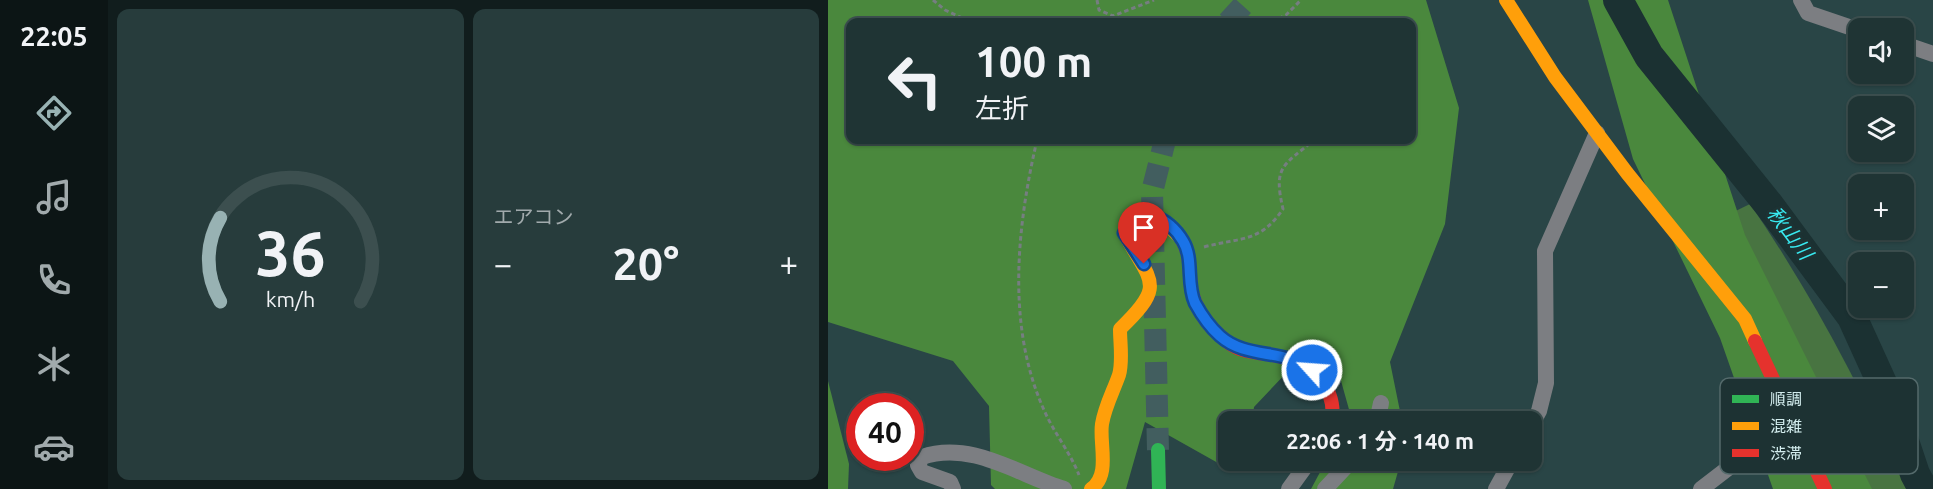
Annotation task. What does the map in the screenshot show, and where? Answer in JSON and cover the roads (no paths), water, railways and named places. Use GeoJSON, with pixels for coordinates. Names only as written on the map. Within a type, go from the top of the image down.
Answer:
{"type":"FeatureCollection","features":[{"type":"Feature","properties":{"kind":"street"},"geometry":{"type":"LineString","coordinates":[[1506,0],[1555,77],[1745,318],[1773,378]]}},
{"type":"Feature","properties":{"kind":"street"},"geometry":{"type":"LineString","coordinates":[[1801,0],[1808,13],[1848,27]]}},
{"type":"Feature","properties":{"kind":"street"},"geometry":{"type":"LineString","coordinates":[[1914,47],[1933,54]]}},
{"type":"Feature","properties":{"kind":"street"},"geometry":{"type":"LineString","coordinates":[[1539,411],[1546,382],[1545,251],[1597,132]]}},
{"type":"Feature","properties":{"kind":"street"},"geometry":{"type":"LineString","coordinates":[[1092,489],[1098,484],[1103,465],[1102,425],[1110,395],[1120,374],[1120,329],[1136,315],[1153,287],[1152,276],[1124,233],[1129,222],[1139,216],[1159,217],[1172,226],[1184,242],[1188,258],[1190,286],[1196,303],[1218,334],[1234,347],[1248,352],[1276,355],[1300,361],[1323,379],[1335,411]]}},
{"type":"Feature","properties":{"kind":"street"},"geometry":{"type":"LineString","coordinates":[[1379,411],[1381,403]]}},
{"type":"Feature","properties":{"kind":"street"},"geometry":{"type":"LineString","coordinates":[[1158,450],[1159,489]]}},
{"type":"Feature","properties":{"kind":"street"},"geometry":{"type":"LineString","coordinates":[[953,489],[950,482],[922,472],[918,465],[922,457],[934,453],[973,455],[999,462],[1036,480],[1064,489]]}},
{"type":"Feature","properties":{"kind":"street"},"geometry":{"type":"LineString","coordinates":[[1289,489],[1302,471]]}},
{"type":"Feature","properties":{"kind":"street"},"geometry":{"type":"LineString","coordinates":[[1325,489],[1342,471]]}},
{"type":"Feature","properties":{"kind":"street"},"geometry":{"type":"LineString","coordinates":[[1496,489],[1506,471]]}},
{"type":"Feature","properties":{"kind":"street"},"geometry":{"type":"LineString","coordinates":[[1701,489],[1720,474]]}},
{"type":"Feature","properties":{"kind":"street"},"geometry":{"type":"LineString","coordinates":[[1818,474],[1825,489]]}},
{"type":"Feature","properties":{"kind":"waterway","name":"秋山川"},"geometry":{"type":"LineString","coordinates":[[1618,0],[1649,56],[1769,205],[1852,317],[1880,378]]}},
{"type":"Feature","properties":{"kind":"waterway","name":"秋山川"},"geometry":{"type":"LineString","coordinates":[[1915,474],[1923,489]]}},
{"type":"Feature","properties":{"kind":"tunnel"},"geometry":{"type":"LineString","coordinates":[[1232,18],[1248,0]]}},
{"type":"Feature","properties":{"kind":"tunnel"},"geometry":{"type":"LineString","coordinates":[[1158,450],[1152,192],[1164,144]]}}]}
